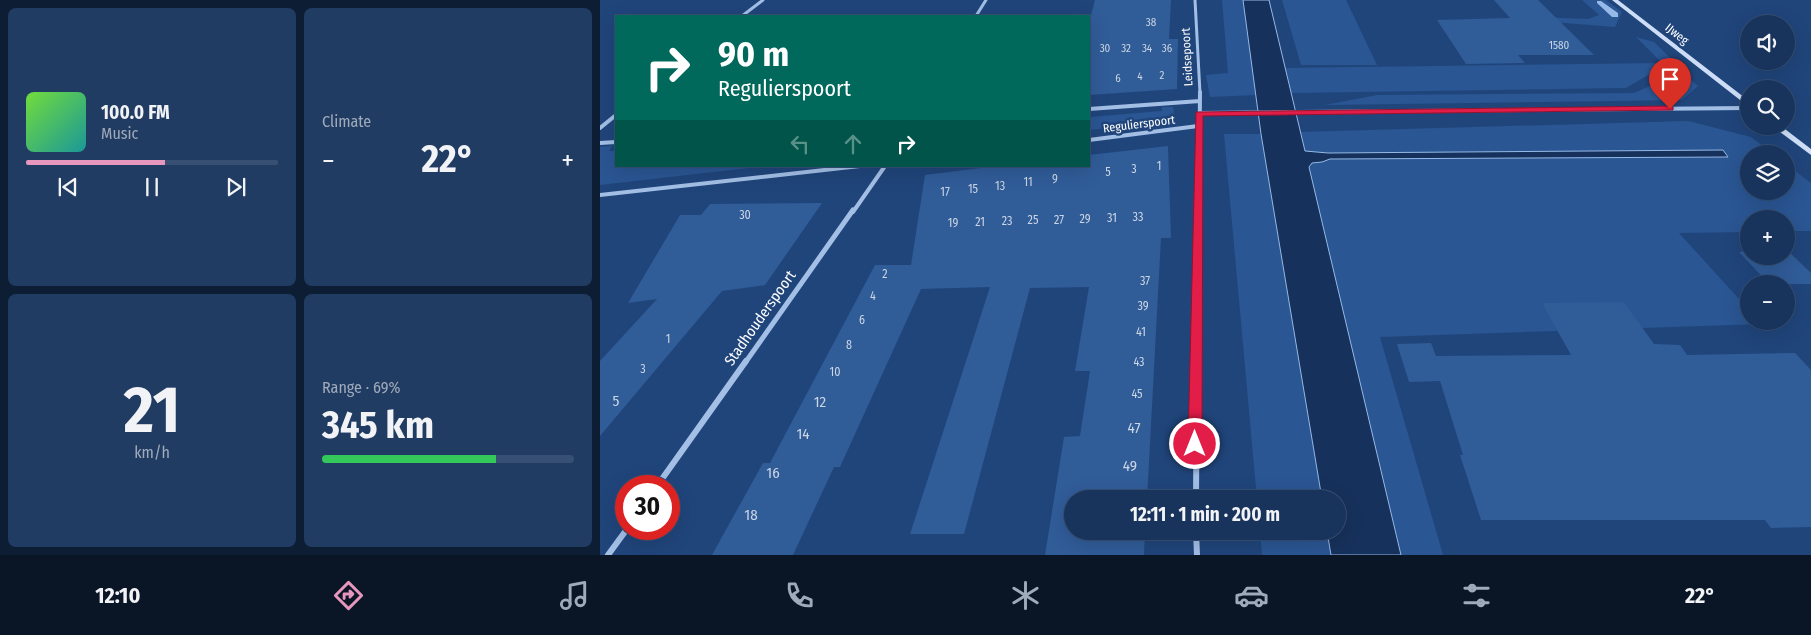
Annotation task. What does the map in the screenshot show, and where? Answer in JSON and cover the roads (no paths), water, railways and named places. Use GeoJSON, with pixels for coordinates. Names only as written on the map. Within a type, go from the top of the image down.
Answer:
{"type":"FeatureCollection","features":[{"type":"Feature","properties":{"kind":"street"},"geometry":{"type":"LineString","coordinates":[[743,15],[763,0]]}},
{"type":"Feature","properties":{"kind":"street"},"geometry":{"type":"LineString","coordinates":[[977,15],[986,0]]}},
{"type":"Feature","properties":{"kind":"street","name":"Leidsepoort"},"geometry":{"type":"LineString","coordinates":[[1195,0],[1199,114]]}},
{"type":"Feature","properties":{"kind":"street","name":"IJweg"},"geometry":{"type":"LineString","coordinates":[[1615,0],[1740,99]]}},
{"type":"Feature","properties":{"kind":"street","name":"Regulierspoort"},"geometry":{"type":"LineString","coordinates":[[1090,108],[1200,101]]}},
{"type":"Feature","properties":{"kind":"street"},"geometry":{"type":"LineString","coordinates":[[1199,114],[1740,106]]}},
{"type":"Feature","properties":{"kind":"street","name":"Regulierspoort"},"geometry":{"type":"LineString","coordinates":[[1090,140],[1198,126],[1199,114]]}},
{"type":"Feature","properties":{"kind":"street"},"geometry":{"type":"LineString","coordinates":[[600,128],[615,116]]}},
{"type":"Feature","properties":{"kind":"street"},"geometry":{"type":"LineString","coordinates":[[1196,490],[1198,126]]}},
{"type":"Feature","properties":{"kind":"street"},"geometry":{"type":"LineString","coordinates":[[1788,135],[1811,153]]}},
{"type":"Feature","properties":{"kind":"street"},"geometry":{"type":"LineString","coordinates":[[600,143],[615,142]]}},
{"type":"Feature","properties":{"kind":"street"},"geometry":{"type":"LineString","coordinates":[[600,195],[851,167]]}},
{"type":"Feature","properties":{"kind":"street","name":"Stadhouderspoort"},"geometry":{"type":"LineString","coordinates":[[665,475],[884,167]]}},
{"type":"Feature","properties":{"kind":"street"},"geometry":{"type":"LineString","coordinates":[[608,555],[619,540]]}},
{"type":"Feature","properties":{"kind":"street"},"geometry":{"type":"LineString","coordinates":[[1196,540],[1197,555]]}},
{"type":"Feature","properties":{"kind":"waterway"},"geometry":{"type":"LineString","coordinates":[[1599,2],[1615,15]]}}]}
